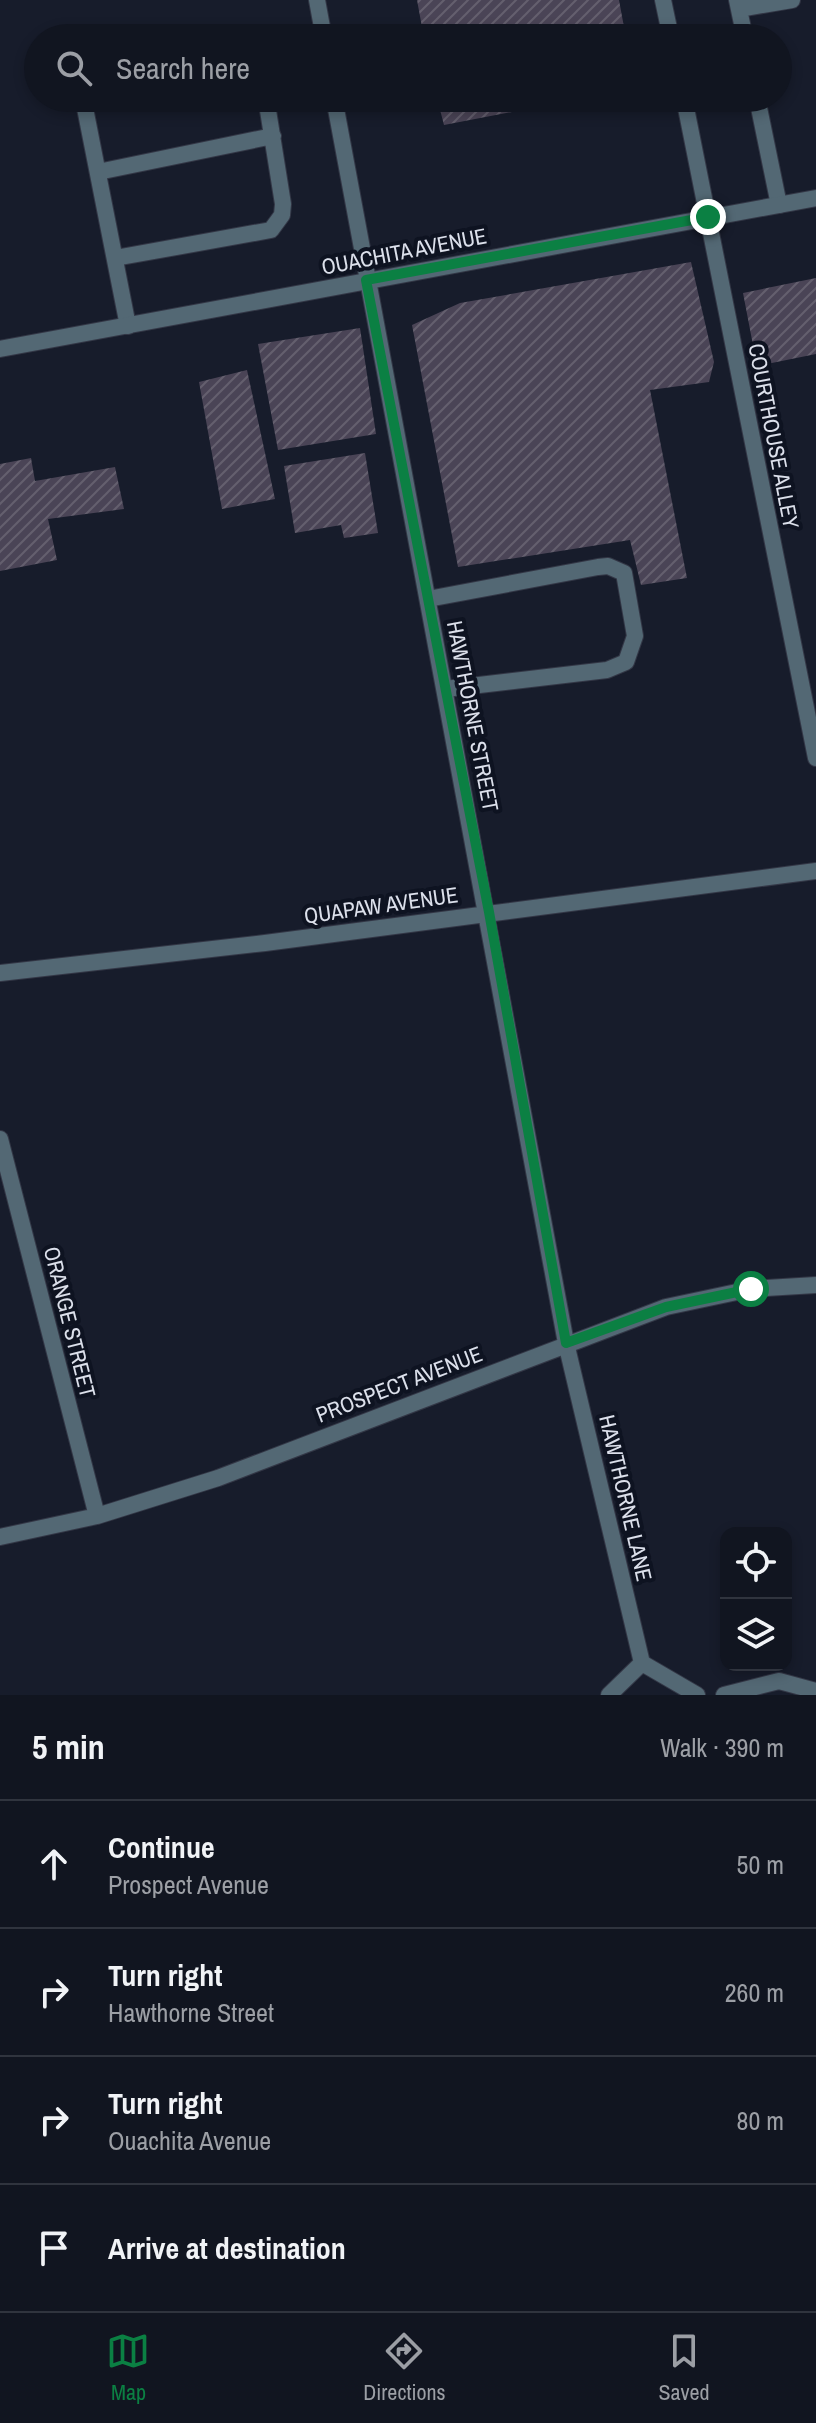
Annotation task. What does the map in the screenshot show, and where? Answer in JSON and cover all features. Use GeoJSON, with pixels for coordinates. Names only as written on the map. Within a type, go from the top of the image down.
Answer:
{"type":"FeatureCollection","features":[{"type":"Feature","properties":{"kind":"street"},"geometry":{"type":"LineString","coordinates":[[317,0],[320,24]]}},
{"type":"Feature","properties":{"kind":"street"},"geometry":{"type":"LineString","coordinates":[[663,0],[668,24]]}},
{"type":"Feature","properties":{"kind":"street"},"geometry":{"type":"LineString","coordinates":[[742,24],[738,4],[792,0]]}},
{"type":"Feature","properties":{"kind":"street"},"geometry":{"type":"LineString","coordinates":[[86,112],[128,326]]}},
{"type":"Feature","properties":{"kind":"street"},"geometry":{"type":"LineString","coordinates":[[115,258],[271,230],[282,215],[283,204],[269,112]]}},
{"type":"Feature","properties":{"kind":"street","name":"HAWTHORNE STREET"},"geometry":{"type":"LineString","coordinates":[[336,112],[366,280],[489,912],[566,1343]]}},
{"type":"Feature","properties":{"kind":"street","name":"COURTHOUSE ALLEY"},"geometry":{"type":"LineString","coordinates":[[687,112],[816,758]]}},
{"type":"Feature","properties":{"kind":"street"},"geometry":{"type":"LineString","coordinates":[[760,112],[779,205]]}},
{"type":"Feature","properties":{"kind":"street"},"geometry":{"type":"LineString","coordinates":[[98,172],[273,136]]}},
{"type":"Feature","properties":{"kind":"street","name":"OUACHITA AVENUE"},"geometry":{"type":"LineString","coordinates":[[0,349],[816,198]]}},
{"type":"Feature","properties":{"kind":"street"},"geometry":{"type":"LineString","coordinates":[[428,599],[598,567],[608,566],[624,573],[635,636],[626,662],[607,670],[445,689]]}},
{"type":"Feature","properties":{"kind":"street","name":"QUAPAW AVENUE"},"geometry":{"type":"LineString","coordinates":[[0,973],[265,943],[816,871]]}},
{"type":"Feature","properties":{"kind":"street","name":"ORANGE STREET"},"geometry":{"type":"LineString","coordinates":[[0,1139],[97,1516]]}},
{"type":"Feature","properties":{"kind":"street","name":"PROSPECT AVENUE"},"geometry":{"type":"LineString","coordinates":[[0,1537],[97,1516],[218,1478],[666,1307],[751,1289],[816,1285]]}},
{"type":"Feature","properties":{"kind":"street","name":"HAWTHORNE LANE"},"geometry":{"type":"LineString","coordinates":[[566,1343],[642,1663]]}},
{"type":"Feature","properties":{"kind":"street"},"geometry":{"type":"LineString","coordinates":[[609,1695],[642,1663],[697,1695]]}},
{"type":"Feature","properties":{"kind":"street"},"geometry":{"type":"LineString","coordinates":[[724,1695],[779,1681],[816,1691]]}},
{"type":"Feature","properties":{"kind":"building"},"geometry":{"type":"Polygon","coordinates":[[[417,0],[619,0],[623,24],[421,24],[417,0]]]}},
{"type":"Feature","properties":{"kind":"building"},"geometry":{"type":"Polygon","coordinates":[[[441,112],[512,112],[444,125],[441,112]]]}},
{"type":"Feature","properties":{"kind":"building"},"geometry":{"type":"Polygon","coordinates":[[[691,262],[714,362],[709,382],[650,390],[687,578],[641,585],[630,540],[458,567],[412,325],[460,303],[691,262]]]}},
{"type":"Feature","properties":{"kind":"building"},"geometry":{"type":"Polygon","coordinates":[[[816,278],[816,354],[757,366],[743,293],[816,278]]]}},
{"type":"Feature","properties":{"kind":"building"},"geometry":{"type":"Polygon","coordinates":[[[360,328],[376,434],[278,450],[258,344],[360,328]]]}},
{"type":"Feature","properties":{"kind":"building"},"geometry":{"type":"Polygon","coordinates":[[[247,370],[275,499],[222,509],[199,382],[247,370]]]}},
{"type":"Feature","properties":{"kind":"building"},"geometry":{"type":"Polygon","coordinates":[[[365,453],[378,533],[344,538],[341,525],[295,533],[284,466],[365,453]]]}},
{"type":"Feature","properties":{"kind":"building"},"geometry":{"type":"Polygon","coordinates":[[[31,458],[35,481],[115,467],[124,509],[48,519],[57,560],[0,571],[0,464],[31,458]]]}},
{"type":"Feature","properties":{"kind":"route"},"geometry":{"type":"LineString","coordinates":[[708,217],[366,280],[489,912],[566,1343],[666,1307],[751,1289]]}}]}
